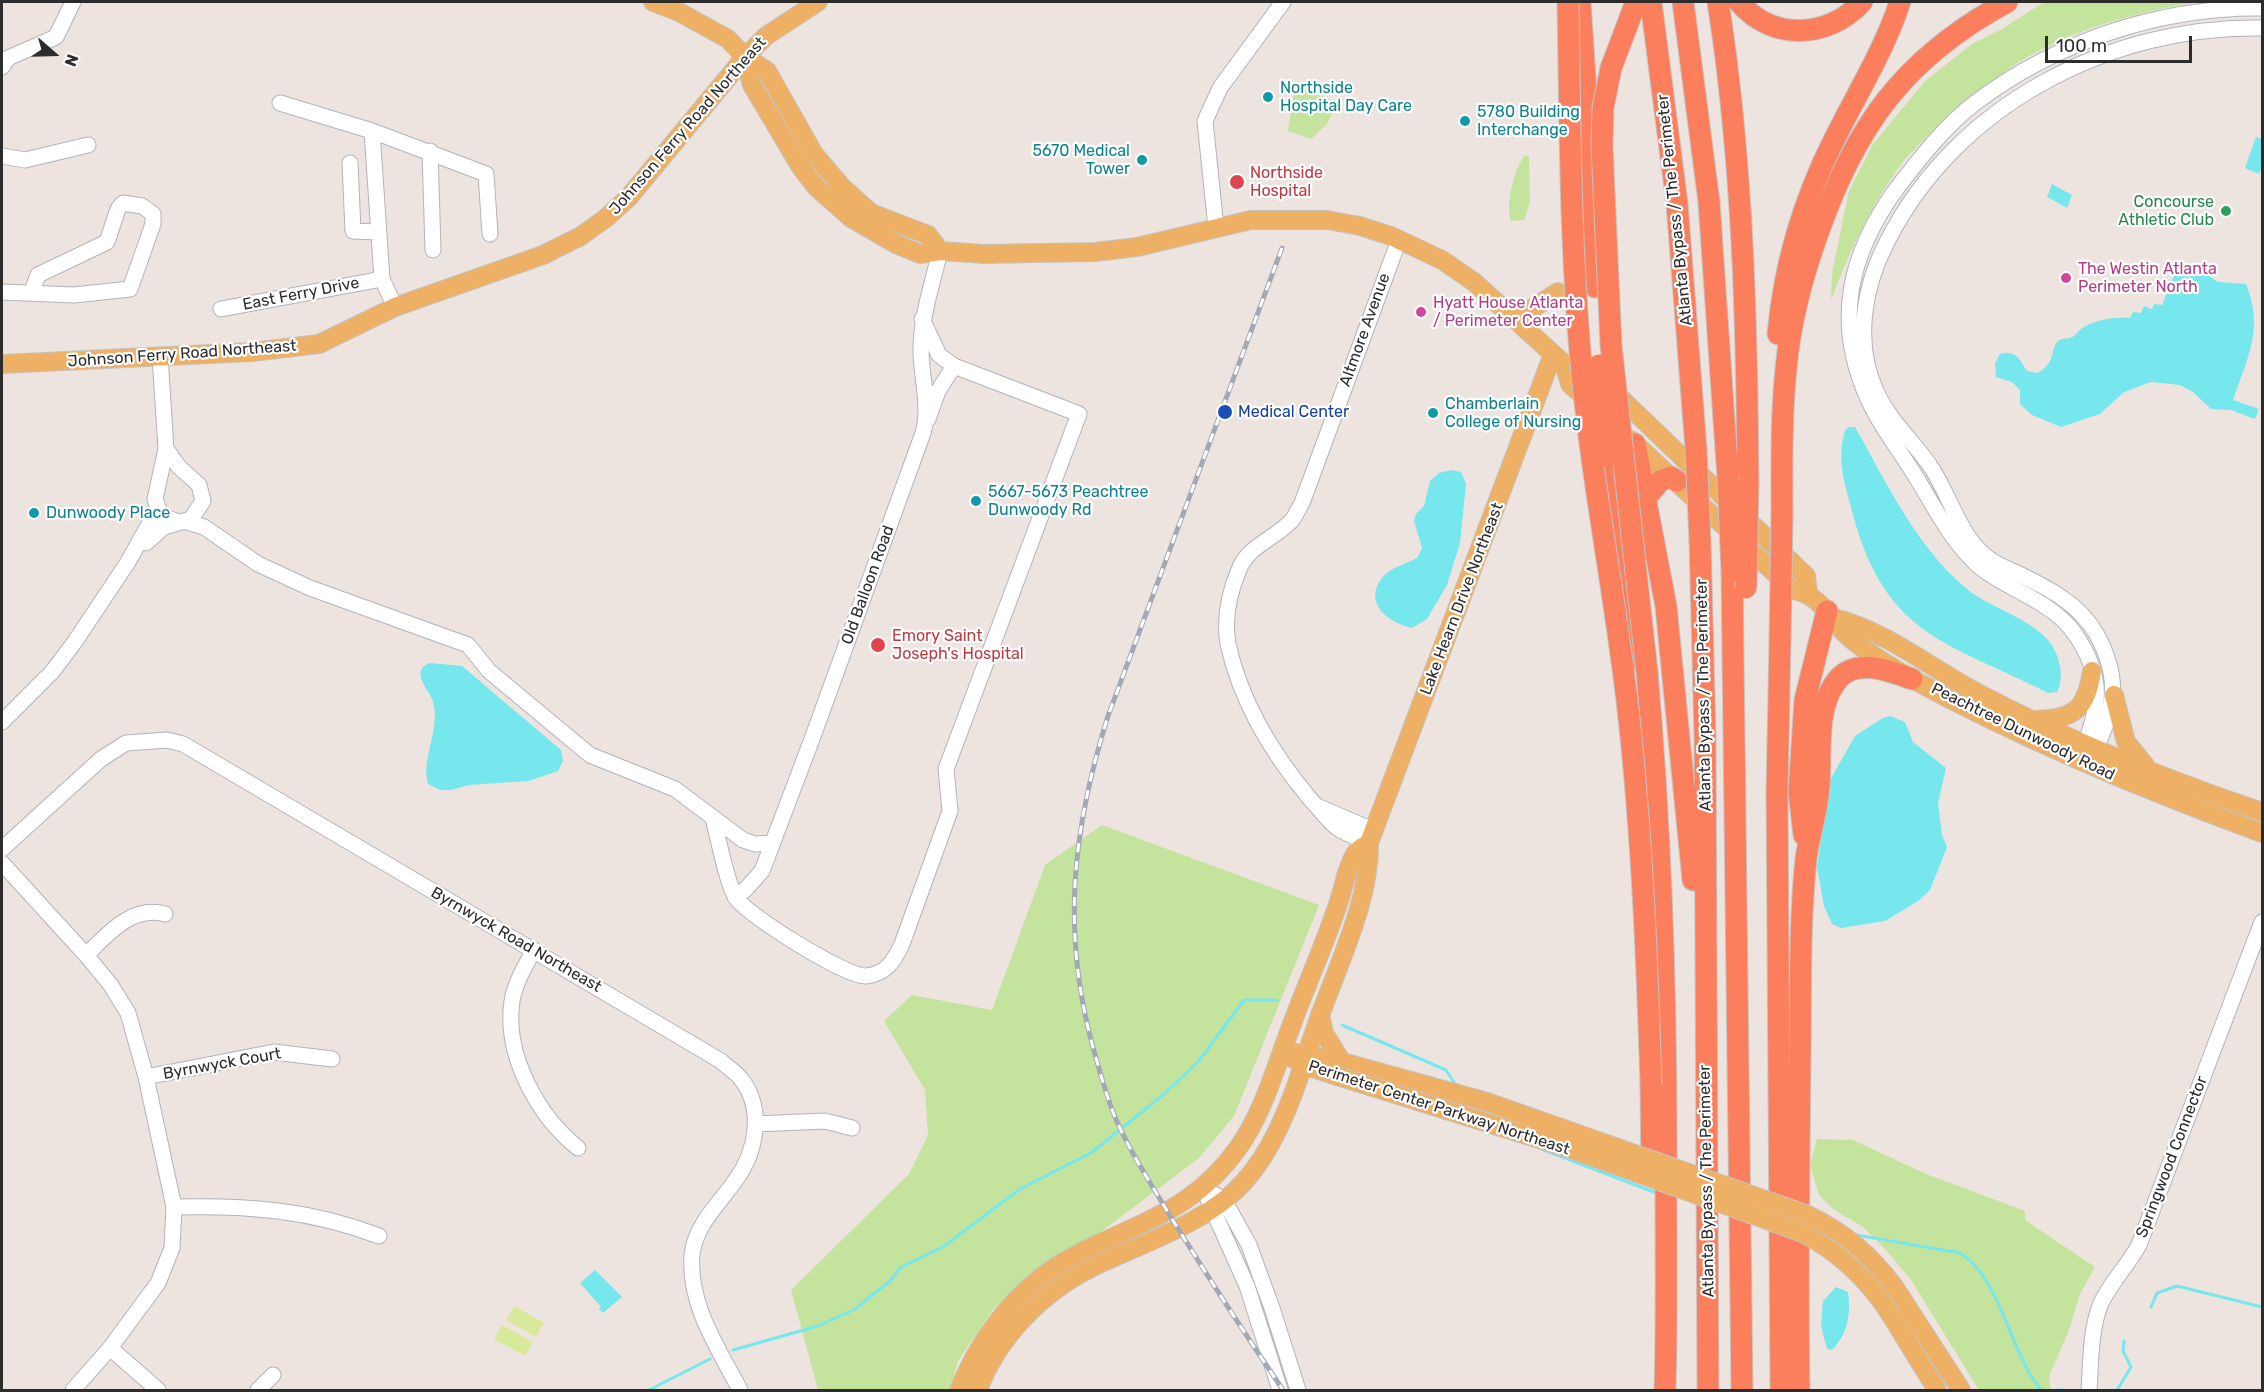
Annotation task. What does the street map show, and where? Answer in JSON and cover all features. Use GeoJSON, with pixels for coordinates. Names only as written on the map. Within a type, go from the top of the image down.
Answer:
{"type":"FeatureCollection","features":[{"type":"Feature","properties":{"kind":"highway"},"geometry":{"type":"LineString","coordinates":[[1568,2],[1573,269],[1591,462],[1628,706],[1641,836],[1651,1085],[1652,1390]]}},
{"type":"Feature","properties":{"kind":"highway"},"geometry":{"type":"LineString","coordinates":[[1580,2],[1590,153],[1594,287],[1607,457],[1640,685],[1661,908]]}},
{"type":"Feature","properties":{"kind":"highway"},"geometry":{"type":"LineString","coordinates":[[1636,2],[1611,68],[1603,108],[1602,146],[1611,345],[1647,672],[1656,793],[1666,1116],[1665,1390]]}},
{"type":"Feature","properties":{"kind":"highway","name":"Atlanta Bypass / The Perimeter"},"geometry":{"type":"LineString","coordinates":[[1651,2],[1678,213],[1696,449],[1700,541],[1705,701],[1708,1390]]}},
{"type":"Feature","properties":{"kind":"highway","name":"Atlanta Bypass / The Perimeter"},"geometry":{"type":"LineString","coordinates":[[1683,2],[1709,202],[1738,482],[1732,572],[1742,1390]]}},
{"type":"Feature","properties":{"kind":"highway"},"geometry":{"type":"LineString","coordinates":[[1718,2],[1730,78],[1743,261],[1738,482],[1746,588],[1733,633]]}},
{"type":"Feature","properties":{"kind":"highway"},"geometry":{"type":"LineString","coordinates":[[1739,2],[1762,22],[1779,29],[1805,32],[1839,21],[1862,2]]}},
{"type":"Feature","properties":{"kind":"highway"},"geometry":{"type":"LineString","coordinates":[[1782,434],[1776,375],[1784,286],[1804,211],[1832,143],[1876,61],[1900,2]]}},
{"type":"Feature","properties":{"kind":"highway"},"geometry":{"type":"LineString","coordinates":[[1781,1390],[1777,805],[1782,434],[1786,366],[1795,310],[1810,258],[1844,166],[1868,126],[1910,72],[1954,34],[2007,2]]}},
{"type":"Feature","properties":{"kind":"highway"},"geometry":{"type":"LineString","coordinates":[[1635,444],[1666,606],[1695,920],[1705,955]]}},
{"type":"Feature","properties":{"kind":"highway"},"geometry":{"type":"LineString","coordinates":[[1644,500],[1660,481],[1671,477],[1677,481]]}},
{"type":"Feature","properties":{"kind":"highway"},"geometry":{"type":"LineString","coordinates":[[1806,860],[1799,792],[1805,700],[1830,614]]}},
{"type":"Feature","properties":{"kind":"highway"},"geometry":{"type":"LineString","coordinates":[[1799,1390],[1797,1270],[1802,930],[1806,860],[1819,789],[1823,716],[1827,695],[1839,678],[1855,669],[1878,669],[1912,679]]}},
{"type":"Feature","properties":{"kind":"highway"},"geometry":{"type":"LineString","coordinates":[[1666,1357],[1670,1390]]}},
{"type":"Feature","properties":{"kind":"main road"},"geometry":{"type":"LineString","coordinates":[[653,2],[679,12],[728,39],[745,57]]}},
{"type":"Feature","properties":{"kind":"main road","name":"Johnson Ferry Road Northeast"},"geometry":{"type":"LineString","coordinates":[[2,364],[252,352],[319,344],[395,307],[561,247],[606,218],[659,163],[716,89],[766,36],[818,2]]}},
{"type":"Feature","properties":{"kind":"main road","name":"Peachtree Dunwoody Road"},"geometry":{"type":"LineString","coordinates":[[745,57],[752,85],[800,166],[832,203],[876,235],[920,254],[940,251],[984,254],[1095,252],[1137,247],[1251,220],[1327,220],[1360,226],[1406,243],[1442,260],[1466,276],[1516,319],[1558,359],[1570,384],[1793,590],[1808,593],[1830,614],[1848,637],[1912,679],[2083,764],[2256,831]]}},
{"type":"Feature","properties":{"kind":"main road"},"geometry":{"type":"LineString","coordinates":[[1516,319],[1558,292]]}},
{"type":"Feature","properties":{"kind":"main road","name":"Peachtree Dunwoody Road"},"geometry":{"type":"LineString","coordinates":[[1558,359],[1582,363],[1687,460],[1806,576],[1808,593]]}},
{"type":"Feature","properties":{"kind":"main road","name":"Lake Hearn Drive Northeast"},"geometry":{"type":"LineString","coordinates":[[978,1390],[1003,1343],[1021,1321],[1051,1294],[1091,1268],[1168,1234],[1218,1205],[1252,1171],[1270,1146],[1362,898],[1372,837],[1558,359]]}},
{"type":"Feature","properties":{"kind":"main road","name":"Peachtree Dunwoody Road"},"geometry":{"type":"LineString","coordinates":[[1830,614],[1861,625],[1976,692],[2091,746],[2262,812]]}},
{"type":"Feature","properties":{"kind":"main road"},"geometry":{"type":"LineString","coordinates":[[2035,720],[2063,717],[2077,710],[2085,701],[2092,671]]}},
{"type":"Feature","properties":{"kind":"main road"},"geometry":{"type":"LineString","coordinates":[[2114,695],[2126,742],[2148,769]]}},
{"type":"Feature","properties":{"kind":"main road"},"geometry":{"type":"LineString","coordinates":[[2256,831],[2262,841]]}},
{"type":"Feature","properties":{"kind":"main road","name":"Lake Hearn Drive Northeast"},"geometry":{"type":"LineString","coordinates":[[959,1390],[972,1361],[994,1326],[1014,1302],[1045,1275],[1078,1254],[1162,1216],[1203,1188],[1231,1159],[1250,1131],[1282,1052],[1355,853],[1372,837]]}},
{"type":"Feature","properties":{"kind":"main road"},"geometry":{"type":"LineString","coordinates":[[1320,1014],[1324,1033],[1339,1069]]}},
{"type":"Feature","properties":{"kind":"main road","name":"Perimeter Center Parkway Northeast"},"geometry":{"type":"LineString","coordinates":[[1282,1052],[1339,1069],[1571,1149],[1803,1233],[1829,1248],[1855,1268],[1892,1317],[1937,1390]]}},
{"type":"Feature","properties":{"kind":"main road","name":"Perimeter Center Parkway Northeast"},"geometry":{"type":"LineString","coordinates":[[1339,1069],[1487,1102],[1808,1215],[1850,1238],[1874,1260],[1895,1288],[1961,1390]]}},
{"type":"Feature","properties":{"kind":"street"},"geometry":{"type":"LineString","coordinates":[[2,67],[8,57],[56,37],[73,2]]}},
{"type":"Feature","properties":{"kind":"street"},"geometry":{"type":"LineString","coordinates":[[1216,228],[1205,121],[1220,88],[1283,2]]}},
{"type":"Feature","properties":{"kind":"street"},"geometry":{"type":"LineString","coordinates":[[2091,746],[2098,707],[2092,671],[2075,635],[2060,616],[1983,569],[1962,548],[1873,410],[1859,376],[1850,335],[1850,293],[1854,270],[1872,227],[1910,172],[1955,121],[1995,89],[2070,48],[2125,27],[2208,10],[2262,8]]}},
{"type":"Feature","properties":{"kind":"street"},"geometry":{"type":"LineString","coordinates":[[2083,764],[2111,712],[2114,695],[2110,662],[2090,623],[2071,603],[2038,583],[1990,560],[1980,551],[1929,465],[1883,404],[1869,372],[1866,353],[1864,315],[1867,297],[1879,257],[1914,197],[1969,135],[2006,106],[2078,66],[2131,45],[2210,29],[2262,28]]}},
{"type":"Feature","properties":{"kind":"street"},"geometry":{"type":"LineString","coordinates":[[280,103],[372,130],[486,174],[489,234]]}},
{"type":"Feature","properties":{"kind":"street"},"geometry":{"type":"LineString","coordinates":[[372,130],[382,279],[395,307]]}},
{"type":"Feature","properties":{"kind":"street"},"geometry":{"type":"LineString","coordinates":[[2,156],[25,160],[88,145]]}},
{"type":"Feature","properties":{"kind":"street"},"geometry":{"type":"LineString","coordinates":[[430,151],[433,250]]}},
{"type":"Feature","properties":{"kind":"street"},"geometry":{"type":"LineString","coordinates":[[350,164],[353,231],[378,232]]}},
{"type":"Feature","properties":{"kind":"street"},"geometry":{"type":"LineString","coordinates":[[2,292],[32,291],[74,295],[130,289],[153,224],[153,214],[142,206],[123,203],[118,209],[107,242],[38,275],[32,291]]}},
{"type":"Feature","properties":{"kind":"street","name":"Altmore Avenue"},"geometry":{"type":"LineString","coordinates":[[1372,837],[1317,806],[1270,747],[1253,716],[1228,642],[1229,598],[1238,569],[1248,555],[1293,519],[1302,503],[1390,262],[1406,243]]}},
{"type":"Feature","properties":{"kind":"street","name":"Old Balloon Road"},"geometry":{"type":"LineString","coordinates":[[735,897],[746,890],[762,871],[819,722],[925,427],[921,349],[922,319],[940,251]]}},
{"type":"Feature","properties":{"kind":"street","name":"East Ferry Drive"},"geometry":{"type":"LineString","coordinates":[[221,309],[382,279]]}},
{"type":"Feature","properties":{"kind":"street"},"geometry":{"type":"LineString","coordinates":[[713,818],[735,897],[748,911],[827,961],[860,975],[867,976],[888,968],[902,944],[950,811],[946,769],[1079,414],[954,366],[939,355],[922,319]]}},
{"type":"Feature","properties":{"kind":"street"},"geometry":{"type":"LineString","coordinates":[[160,356],[166,449],[155,499],[157,510],[166,518],[204,527],[258,564],[310,588],[468,645],[489,671],[590,755],[610,766],[675,789],[743,840],[755,844],[772,843]]}},
{"type":"Feature","properties":{"kind":"street"},"geometry":{"type":"LineString","coordinates":[[925,427],[938,391],[954,366]]}},
{"type":"Feature","properties":{"kind":"street"},"geometry":{"type":"LineString","coordinates":[[166,449],[179,467],[200,485],[209,521],[234,547]]}},
{"type":"Feature","properties":{"kind":"street"},"geometry":{"type":"LineString","coordinates":[[128,562],[156,531],[196,515],[203,501]]}},
{"type":"Feature","properties":{"kind":"street"},"geometry":{"type":"LineString","coordinates":[[2,722],[52,672],[128,562],[157,510]]}},
{"type":"Feature","properties":{"kind":"street","name":"Byrnwyck Road Northeast"},"geometry":{"type":"LineString","coordinates":[[2,849],[101,759],[126,743],[167,740],[183,744],[721,1061],[741,1079],[751,1095],[755,1124],[753,1144],[736,1181],[713,1207],[698,1233],[692,1252],[691,1280],[698,1308],[740,1390]]}},
{"type":"Feature","properties":{"kind":"street"},"geometry":{"type":"LineString","coordinates":[[2,863],[86,955],[124,1005],[147,1077],[174,1207],[174,1228],[166,1265],[148,1298],[110,1348],[73,1390]]}},
{"type":"Feature","properties":{"kind":"street"},"geometry":{"type":"LineString","coordinates":[[86,955],[130,917],[147,911],[165,914]]}},
{"type":"Feature","properties":{"kind":"street","name":"Springwood Connector"},"geometry":{"type":"LineString","coordinates":[[2089,1390],[2094,1324],[2098,1311],[2110,1288],[2139,1245],[2262,922]]}},
{"type":"Feature","properties":{"kind":"street"},"geometry":{"type":"LineString","coordinates":[[534,950],[517,984],[512,1001],[512,1033],[527,1080],[542,1108],[555,1128],[578,1148]]}},
{"type":"Feature","properties":{"kind":"street","name":"Byrnwyck Court"},"geometry":{"type":"LineString","coordinates":[[147,1077],[274,1052],[332,1059]]}},
{"type":"Feature","properties":{"kind":"street"},"geometry":{"type":"LineString","coordinates":[[755,1124],[825,1121],[852,1128]]}},
{"type":"Feature","properties":{"kind":"street"},"geometry":{"type":"LineString","coordinates":[[1203,1188],[1248,1245],[1272,1308],[1298,1390]]}},
{"type":"Feature","properties":{"kind":"street"},"geometry":{"type":"LineString","coordinates":[[1218,1205],[1280,1390]]}},
{"type":"Feature","properties":{"kind":"street"},"geometry":{"type":"LineString","coordinates":[[174,1207],[237,1206],[294,1211],[352,1226],[379,1236]]}},
{"type":"Feature","properties":{"kind":"street"},"geometry":{"type":"LineString","coordinates":[[110,1348],[158,1390]]}},
{"type":"Feature","properties":{"kind":"street"},"geometry":{"type":"LineString","coordinates":[[258,1390],[273,1375]]}},
{"type":"Feature","properties":{"kind":"green space"},"geometry":{"type":"Polygon","coordinates":[[[2044,2],[2200,2],[2107,23],[2040,50],[2013,66],[1934,130],[1897,170],[1877,200],[1860,233],[1831,300],[1832,273],[1849,191],[1873,144],[1925,81],[1972,44],[2002,29],[2044,2]]]}},
{"type":"Feature","properties":{"kind":"green space"},"geometry":{"type":"Polygon","coordinates":[[[1295,84],[1337,103],[1327,124],[1311,139],[1288,131],[1295,84]]]}},
{"type":"Feature","properties":{"kind":"green space"},"geometry":{"type":"Polygon","coordinates":[[[1525,155],[1529,157],[1530,202],[1524,220],[1511,221],[1509,206],[1512,187],[1517,169],[1525,155]]]}},
{"type":"Feature","properties":{"kind":"green space"},"geometry":{"type":"Polygon","coordinates":[[[1102,825],[1319,905],[1234,1116],[1199,1158],[994,1308],[958,1361],[950,1390],[818,1390],[791,1290],[909,1174],[928,1135],[925,1090],[884,1021],[912,995],[992,1010],[1045,865],[1102,825]]]}},
{"type":"Feature","properties":{"kind":"green space"},"geometry":{"type":"Polygon","coordinates":[[[1817,1139],[1853,1140],[1926,1174],[2025,1211],[2025,1220],[2095,1267],[2080,1294],[2068,1333],[2049,1376],[2051,1390],[1979,1390],[1911,1280],[1863,1227],[1833,1209],[1819,1195],[1810,1166],[1817,1139]]]}},
{"type":"Feature","properties":{"kind":"green space"},"geometry":{"type":"Polygon","coordinates":[[[514,1306],[544,1323],[536,1337],[506,1320],[514,1306]]]}},
{"type":"Feature","properties":{"kind":"green space"},"geometry":{"type":"Polygon","coordinates":[[[502,1325],[533,1342],[525,1356],[494,1339],[502,1325]]]}},
{"type":"Feature","properties":{"kind":"water"},"geometry":{"type":"Polygon","coordinates":[[[2256,137],[2262,139],[2262,165],[2259,174],[2245,168],[2256,137]]]}},
{"type":"Feature","properties":{"kind":"water"},"geometry":{"type":"Polygon","coordinates":[[[2052,184],[2072,195],[2067,208],[2047,197],[2052,184]]]}},
{"type":"Feature","properties":{"kind":"water"},"geometry":{"type":"Polygon","coordinates":[[[2188,269],[2198,269],[2218,282],[2246,284],[2254,315],[2254,329],[2248,356],[2233,400],[2259,409],[2255,419],[2231,410],[2211,409],[2193,392],[2180,385],[2151,382],[2124,392],[2100,414],[2061,427],[2032,415],[2020,404],[2020,390],[2012,382],[1996,377],[1995,363],[2000,354],[2014,354],[2027,371],[2038,373],[2050,361],[2057,342],[2060,340],[2072,337],[2092,323],[2112,318],[2130,318],[2133,312],[2141,313],[2144,306],[2152,309],[2154,304],[2162,305],[2174,275],[2188,269]]]}},
{"type":"Feature","properties":{"kind":"water"},"geometry":{"type":"Polygon","coordinates":[[[1855,427],[1891,492],[1932,554],[1976,596],[2027,623],[2050,642],[2061,670],[2057,692],[2048,693],[1925,631],[1903,611],[1883,587],[1867,556],[1845,483],[1841,453],[1845,430],[1855,427]]]}},
{"type":"Feature","properties":{"kind":"water"},"geometry":{"type":"Polygon","coordinates":[[[1451,470],[1461,472],[1466,484],[1460,543],[1447,585],[1427,619],[1412,628],[1404,626],[1388,617],[1377,605],[1376,588],[1388,572],[1417,558],[1422,548],[1414,521],[1416,514],[1424,506],[1430,481],[1439,473],[1451,470]]]}},
{"type":"Feature","properties":{"kind":"water"},"geometry":{"type":"Polygon","coordinates":[[[430,663],[462,666],[561,750],[563,761],[558,771],[528,781],[469,785],[451,790],[440,790],[428,784],[427,765],[435,715],[434,705],[421,677],[421,671],[430,663]]]}},
{"type":"Feature","properties":{"kind":"water"},"geometry":{"type":"Polygon","coordinates":[[[1890,716],[1905,722],[1913,742],[1946,768],[1938,803],[1942,835],[1947,847],[1930,890],[1918,901],[1885,921],[1841,928],[1832,924],[1824,906],[1817,867],[1830,780],[1855,736],[1890,716]]]}},
{"type":"Feature","properties":{"kind":"water"},"geometry":{"type":"Polygon","coordinates":[[[595,1270],[622,1297],[603,1313],[599,1309],[601,1307],[580,1283],[595,1270]]]}},
{"type":"Feature","properties":{"kind":"water"},"geometry":{"type":"Polygon","coordinates":[[[1836,1287],[1848,1292],[1849,1308],[1845,1330],[1832,1350],[1827,1349],[1821,1326],[1823,1301],[1836,1287]]]}},
{"type":"Feature","properties":{"kind":"waterway"},"geometry":{"type":"LineString","coordinates":[[733,1350],[818,1326],[855,1309],[890,1281],[901,1267],[943,1247],[1020,1189],[1091,1153],[1163,1095],[1198,1062],[1244,1000],[1277,1000]]}},
{"type":"Feature","properties":{"kind":"waterway"},"geometry":{"type":"LineString","coordinates":[[1342,1025],[1446,1070],[1457,1087]]}},
{"type":"Feature","properties":{"kind":"waterway"},"geometry":{"type":"LineString","coordinates":[[1539,1148],[1659,1194]]}},
{"type":"Feature","properties":{"kind":"waterway"},"geometry":{"type":"LineString","coordinates":[[1856,1235],[1960,1253],[1974,1264],[1995,1297],[2021,1356],[2041,1390]]}},
{"type":"Feature","properties":{"kind":"waterway"},"geometry":{"type":"LineString","coordinates":[[2151,1307],[2157,1293],[2177,1286],[2262,1307]]}},
{"type":"Feature","properties":{"kind":"waterway"},"geometry":{"type":"LineString","coordinates":[[2117,1390],[2131,1367],[2123,1351],[2124,1341]]}},
{"type":"Feature","properties":{"kind":"waterway"},"geometry":{"type":"LineString","coordinates":[[649,1390],[710,1359]]}},
{"type":"Feature","properties":{"kind":"waterway"},"geometry":{"type":"LineString","coordinates":[[2056,1390],[2062,1390]]}},
{"type":"Feature","properties":{"kind":"railway"},"geometry":{"type":"LineString","coordinates":[[1282,248],[1108,716],[1086,800],[1079,841],[1074,923],[1077,965],[1084,1007],[1094,1051],[1118,1124],[1172,1219],[1283,1390]]}},
{"type":"Feature","properties":{"kind":"place","name":"Northside Hospital Day Care"},"geometry":{"type":"Point","coordinates":[1268,97]}},
{"type":"Feature","properties":{"kind":"place","name":"5780 Building Interchange"},"geometry":{"type":"Point","coordinates":[1465,121]}},
{"type":"Feature","properties":{"kind":"place","name":"5670 Medical Tower"},"geometry":{"type":"Point","coordinates":[1142,160]}},
{"type":"Feature","properties":{"kind":"place","name":"Northside Hospital"},"geometry":{"type":"Point","coordinates":[1237,182]}},
{"type":"Feature","properties":{"kind":"place","name":"Concourse Athletic Club"},"geometry":{"type":"Point","coordinates":[2226,211]}},
{"type":"Feature","properties":{"kind":"place","name":"The Westin Atlanta Perimeter North"},"geometry":{"type":"Point","coordinates":[2066,278]}},
{"type":"Feature","properties":{"kind":"place","name":"Hyatt House Atlanta / Perimeter Center"},"geometry":{"type":"Point","coordinates":[1421,312]}},
{"type":"Feature","properties":{"kind":"place","name":"Medical Center"},"geometry":{"type":"Point","coordinates":[1225,412]}},
{"type":"Feature","properties":{"kind":"place","name":"Chamberlain College of Nursing"},"geometry":{"type":"Point","coordinates":[1433,413]}},
{"type":"Feature","properties":{"kind":"place","name":"5667-5673 Peachtree Dunwoody Rd"},"geometry":{"type":"Point","coordinates":[976,501]}},
{"type":"Feature","properties":{"kind":"place","name":"Dunwoody Place"},"geometry":{"type":"Point","coordinates":[34,513]}},
{"type":"Feature","properties":{"kind":"place","name":"Emory Saint Joseph's Hospital"},"geometry":{"type":"Point","coordinates":[878,645]}}]}
